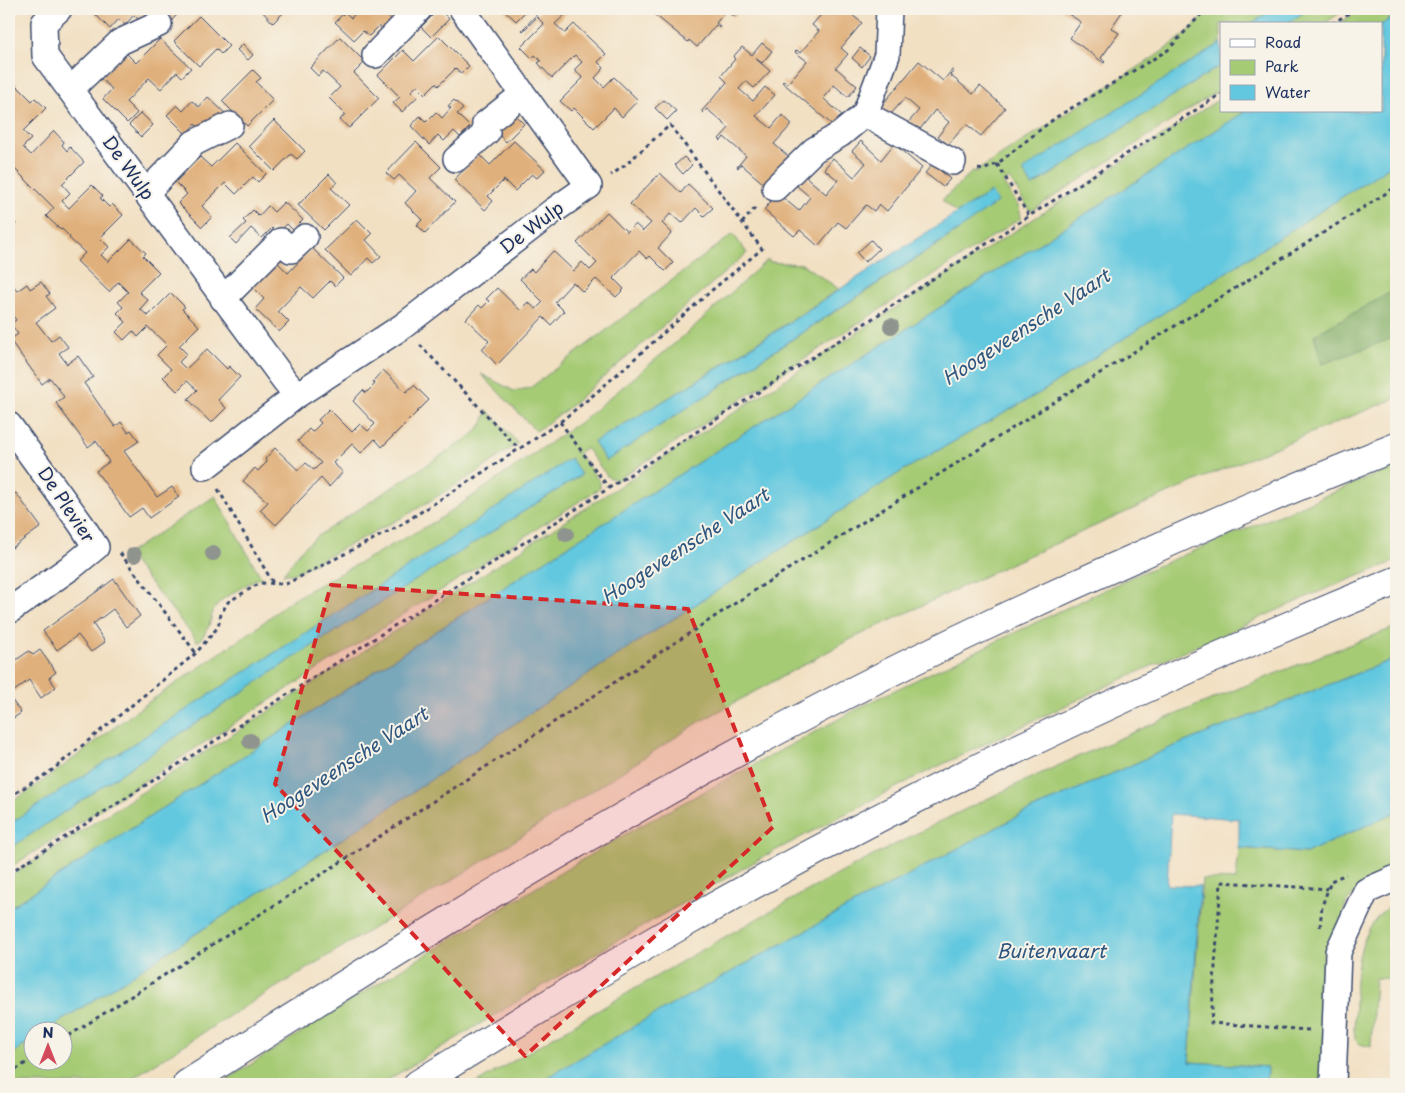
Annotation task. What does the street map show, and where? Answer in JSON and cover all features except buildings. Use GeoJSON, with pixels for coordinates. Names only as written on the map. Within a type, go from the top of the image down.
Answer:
{"type":"FeatureCollection","features":[{"type":"Feature","properties":{"kind":"highway"},"geometry":{"type":"LineString","coordinates":[[187,1084],[370,968],[552,857],[800,719],[1062,590],[1234,514],[1396,447]]}},
{"type":"Feature","properties":{"kind":"highway"},"geometry":{"type":"LineString","coordinates":[[418,1084],[557,998],[678,927],[799,860],[981,766],[1222,653],[1396,581]]}},
{"type":"Feature","properties":{"kind":"street","name":"De Wulp"},"geometry":{"type":"LineString","coordinates":[[59,9],[44,23],[45,56],[284,382],[297,395]]}},
{"type":"Feature","properties":{"kind":"street"},"geometry":{"type":"LineString","coordinates":[[375,55],[419,9]]}},
{"type":"Feature","properties":{"kind":"street"},"geometry":{"type":"LineString","coordinates":[[462,9],[589,186]]}},
{"type":"Feature","properties":{"kind":"street"},"geometry":{"type":"LineString","coordinates":[[775,188],[814,150],[841,134],[865,114],[887,55],[889,9]]}},
{"type":"Feature","properties":{"kind":"street"},"geometry":{"type":"LineString","coordinates":[[70,90],[120,42],[159,24]]}},
{"type":"Feature","properties":{"kind":"street"},"geometry":{"type":"LineString","coordinates":[[456,159],[487,132],[485,124],[523,94]]}},
{"type":"Feature","properties":{"kind":"street"},"geometry":{"type":"LineString","coordinates":[[865,114],[953,162]]}},
{"type":"Feature","properties":{"kind":"street"},"geometry":{"type":"LineString","coordinates":[[146,194],[194,143],[230,125]]}},
{"type":"Feature","properties":{"kind":"street","name":"De Wulp"},"geometry":{"type":"LineString","coordinates":[[205,467],[297,395],[403,326],[553,211],[589,186]]}},
{"type":"Feature","properties":{"kind":"street"},"geometry":{"type":"LineString","coordinates":[[223,298],[281,241],[291,250],[305,237]]}},
{"type":"Feature","properties":{"kind":"street","name":"De Plevier"},"geometry":{"type":"LineString","coordinates":[[9,425],[82,524],[96,547],[9,611]]}},
{"type":"Feature","properties":{"kind":"street"},"geometry":{"type":"LineString","coordinates":[[1333,1084],[1338,952],[1366,891],[1396,878]]}},
{"type":"Feature","properties":{"kind":"path"},"geometry":{"type":"LineString","coordinates":[[953,162],[964,167],[983,170],[997,164],[1055,118],[1168,50],[1206,9]]}},
{"type":"Feature","properties":{"kind":"path"},"geometry":{"type":"LineString","coordinates":[[1335,22],[1355,9]]}},
{"type":"Feature","properties":{"kind":"path"},"geometry":{"type":"LineString","coordinates":[[9,873],[1220,95]]}},
{"type":"Feature","properties":{"kind":"path"},"geometry":{"type":"LineString","coordinates":[[9,798],[51,771],[196,653],[218,627],[221,614],[228,602],[260,583],[286,584],[399,526],[560,422],[712,290],[762,250],[670,125],[624,166],[597,184],[589,186]]}},
{"type":"Feature","properties":{"kind":"path"},"geometry":{"type":"LineString","coordinates":[[997,164],[1029,216]]}},
{"type":"Feature","properties":{"kind":"path"},"geometry":{"type":"LineString","coordinates":[[72,1034],[278,903],[763,585],[1396,187]]}},
{"type":"Feature","properties":{"kind":"path"},"geometry":{"type":"LineString","coordinates":[[403,326],[519,449]]}},
{"type":"Feature","properties":{"kind":"path"},"geometry":{"type":"LineString","coordinates":[[560,422],[608,487]]}},
{"type":"Feature","properties":{"kind":"path"},"geometry":{"type":"LineString","coordinates":[[205,467],[273,583]]}},
{"type":"Feature","properties":{"kind":"path"},"geometry":{"type":"LineString","coordinates":[[96,547],[119,552],[196,653]]}},
{"type":"Feature","properties":{"kind":"path"},"geometry":{"type":"LineString","coordinates":[[1312,1030],[1212,1023],[1221,882],[1328,889]]}},
{"type":"Feature","properties":{"kind":"path"},"geometry":{"type":"LineString","coordinates":[[9,1074],[22,1066]]}},
{"type":"Feature","properties":{"kind":"highlighted area"},"geometry":{"type":"Polygon","coordinates":[[[331,585],[688,609],[773,827],[525,1056],[275,784],[331,585]]]}},
{"type":"Feature","properties":{"kind":"green space"},"geometry":{"type":"Polygon","coordinates":[[[1210,9],[1274,9],[1254,22],[1220,22],[1220,44],[1023,171],[1033,186],[1220,66],[1220,90],[1033,210],[1029,210],[1010,179],[1003,183],[1019,207],[1021,218],[617,480],[608,477],[586,448],[578,453],[600,482],[600,488],[9,868],[9,849],[290,660],[581,475],[570,459],[420,559],[9,824],[9,804],[57,771],[140,708],[255,629],[291,600],[438,520],[583,420],[686,334],[768,259],[769,262],[802,264],[839,289],[779,329],[594,442],[606,461],[940,243],[997,202],[990,192],[957,213],[942,200],[973,171],[975,172],[1162,52],[1199,21],[1210,9]]]}},
{"type":"Feature","properties":{"kind":"green space"},"geometry":{"type":"Polygon","coordinates":[[[1309,9],[1346,9],[1327,22],[1289,22],[1309,9]]]}},
{"type":"Feature","properties":{"kind":"green space"},"geometry":{"type":"Polygon","coordinates":[[[1361,9],[1396,9],[1396,15],[1382,24],[1382,22],[1341,22],[1361,9]]]}},
{"type":"Feature","properties":{"kind":"green space"},"geometry":{"type":"Polygon","coordinates":[[[1220,99],[1220,112],[1244,112],[551,557],[9,908],[9,877],[378,642],[1220,99]]]}},
{"type":"Feature","properties":{"kind":"green space"},"geometry":{"type":"Polygon","coordinates":[[[1396,162],[1396,398],[1216,472],[1012,563],[847,641],[701,721],[475,866],[234,1013],[123,1084],[9,1084],[9,1056],[22,1047],[22,1070],[72,1070],[72,1020],[62,1020],[350,834],[602,665],[902,471],[1043,391],[1396,162]]]}},
{"type":"Feature","properties":{"kind":"green space"},"geometry":{"type":"Polygon","coordinates":[[[733,234],[747,253],[567,409],[536,431],[481,374],[514,391],[530,388],[733,234]]]}},
{"type":"Feature","properties":{"kind":"green space"},"geometry":{"type":"Polygon","coordinates":[[[1396,289],[1396,337],[1322,364],[1314,335],[1396,289]]]}},
{"type":"Feature","properties":{"kind":"green space"},"geometry":{"type":"Polygon","coordinates":[[[487,410],[518,443],[479,471],[405,516],[293,574],[283,574],[301,550],[316,537],[471,436],[483,423],[487,410]]]}},
{"type":"Feature","properties":{"kind":"green space"},"geometry":{"type":"Polygon","coordinates":[[[1396,466],[1396,561],[1316,593],[1109,685],[918,776],[763,857],[615,942],[381,1084],[220,1084],[369,989],[618,838],[874,700],[1129,578],[1396,466]]]}},
{"type":"Feature","properties":{"kind":"green space"},"geometry":{"type":"Polygon","coordinates":[[[215,496],[262,579],[256,579],[223,599],[213,611],[209,626],[198,642],[127,554],[215,496]]]}},
{"type":"Feature","properties":{"kind":"green space"},"geometry":{"type":"Polygon","coordinates":[[[1396,627],[1396,658],[1172,747],[1022,814],[843,910],[643,1021],[536,1084],[475,1084],[720,939],[845,871],[972,806],[1076,757],[1182,712],[1396,627]]]}},
{"type":"Feature","properties":{"kind":"green space"},"geometry":{"type":"Polygon","coordinates":[[[1396,812],[1396,867],[1369,880],[1346,903],[1338,935],[1329,1084],[1266,1084],[1267,1067],[1189,1062],[1202,879],[1236,880],[1239,848],[1306,853],[1396,812]]]}},
{"type":"Feature","properties":{"kind":"green space"},"geometry":{"type":"Polygon","coordinates":[[[1396,900],[1396,979],[1375,978],[1371,1047],[1360,1044],[1355,1039],[1356,975],[1363,942],[1370,927],[1381,913],[1396,900]]]}},
{"type":"Feature","properties":{"kind":"water"},"geometry":{"type":"Polygon","coordinates":[[[1274,9],[1309,9],[1289,22],[1254,22],[1274,9]]]}},
{"type":"Feature","properties":{"kind":"water","name":"Hoogeveensche Vaart"},"geometry":{"type":"Polygon","coordinates":[[[1396,15],[1396,162],[1043,391],[902,471],[602,665],[350,834],[62,1020],[22,1020],[22,1047],[9,1056],[9,908],[551,557],[1244,112],[1382,112],[1382,24],[1396,15]]]}},
{"type":"Feature","properties":{"kind":"water"},"geometry":{"type":"Polygon","coordinates":[[[1220,44],[1220,66],[1032,186],[1023,170],[1220,44]]]}},
{"type":"Feature","properties":{"kind":"water"},"geometry":{"type":"Polygon","coordinates":[[[991,192],[997,202],[963,227],[606,461],[594,442],[739,355],[991,192]]]}},
{"type":"Feature","properties":{"kind":"water"},"geometry":{"type":"Polygon","coordinates":[[[571,458],[581,475],[290,660],[9,849],[9,824],[420,559],[571,458]]]}},
{"type":"Feature","properties":{"kind":"water","name":"Buitenvaart"},"geometry":{"type":"Polygon","coordinates":[[[1396,658],[1396,812],[1306,853],[1239,848],[1239,819],[1171,814],[1167,885],[1200,886],[1189,1062],[1267,1067],[1266,1084],[536,1084],[643,1021],[843,910],[1022,814],[1172,747],[1396,658]]]}}]}
